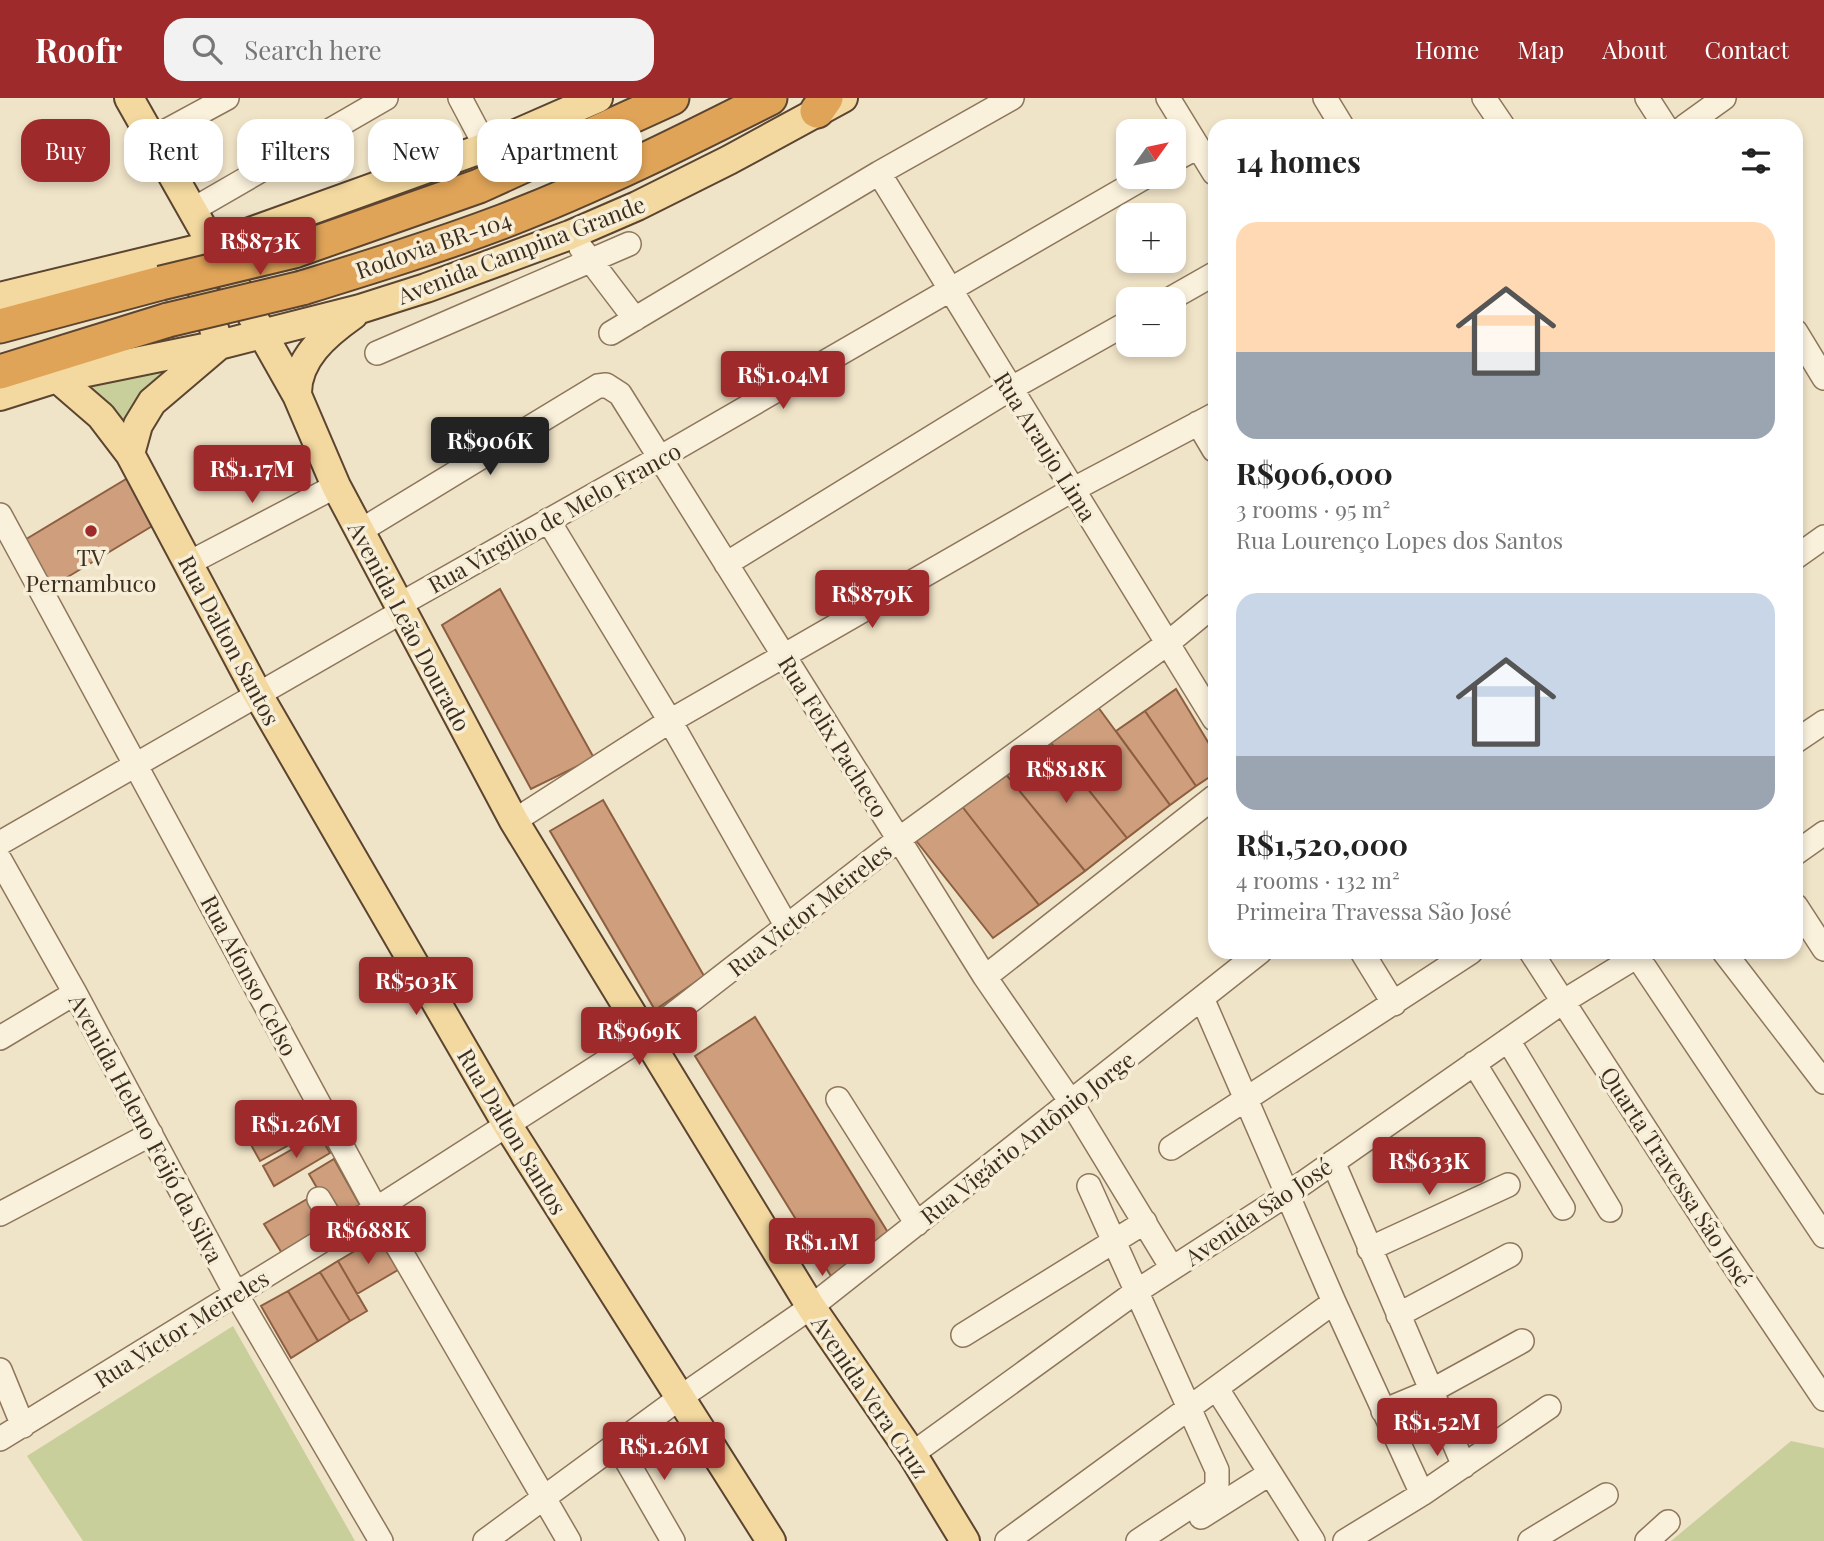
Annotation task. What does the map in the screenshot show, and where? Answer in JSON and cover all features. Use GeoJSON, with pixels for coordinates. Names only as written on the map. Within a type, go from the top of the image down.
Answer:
{"type":"FeatureCollection","features":[{"type":"Feature","properties":{"kind":"highway","name":"Rodovia BR-104"},"geometry":{"type":"LineString","coordinates":[[0,326],[160,283],[294,251],[479,186],[672,98]]}},
{"type":"Feature","properties":{"kind":"highway","name":"Rodovia BR-104"},"geometry":{"type":"LineString","coordinates":[[0,372],[168,320],[302,288],[396,259],[505,220],[643,162],[770,98]]}},
{"type":"Feature","properties":{"kind":"main road","name":"Avenida Leão Dourado"},"geometry":{"type":"LineString","coordinates":[[129,98],[142,119]]}},
{"type":"Feature","properties":{"kind":"main road"},"geometry":{"type":"LineString","coordinates":[[550,119],[598,98]]}},
{"type":"Feature","properties":{"kind":"main road","name":"Avenida Campina Grande"},"geometry":{"type":"LineString","coordinates":[[0,396],[57,378],[264,334],[360,309],[426,288],[570,235],[637,206],[729,160],[829,102]]}},
{"type":"Feature","properties":{"kind":"main road"},"geometry":{"type":"LineString","coordinates":[[0,297],[202,248],[477,150]]}},
{"type":"Feature","properties":{"kind":"main road","name":"Avenida Leão Dourado"},"geometry":{"type":"LineString","coordinates":[[178,182],[194,209],[202,248],[264,334],[298,395],[336,486],[514,821],[644,1037]]}},
{"type":"Feature","properties":{"kind":"main road"},"geometry":{"type":"LineString","coordinates":[[130,454],[138,425],[152,402],[219,345],[202,248]]}},
{"type":"Feature","properties":{"kind":"main road"},"geometry":{"type":"LineString","coordinates":[[298,395],[299,376],[315,348],[360,309]]}},
{"type":"Feature","properties":{"kind":"main road","name":"Rua Dalton Santos"},"geometry":{"type":"LineString","coordinates":[[57,378],[101,416],[130,454],[257,693],[508,1126],[771,1541]]}},
{"type":"Feature","properties":{"kind":"main road","name":"Avenida Vera Cruz"},"geometry":{"type":"LineString","coordinates":[[644,1037],[811,1307],[912,1454],[965,1541]]}},
{"type":"Feature","properties":{"kind":"street"},"geometry":{"type":"LineString","coordinates":[[188,119],[227,98]]}},
{"type":"Feature","properties":{"kind":"street"},"geometry":{"type":"LineString","coordinates":[[194,209],[386,98]]}},
{"type":"Feature","properties":{"kind":"street"},"geometry":{"type":"LineString","coordinates":[[460,98],[477,130]]}},
{"type":"Feature","properties":{"kind":"street"},"geometry":{"type":"LineString","coordinates":[[611,333],[879,173],[1012,98]]}},
{"type":"Feature","properties":{"kind":"street"},"geometry":{"type":"LineString","coordinates":[[1168,98],[1208,163]]}},
{"type":"Feature","properties":{"kind":"street"},"geometry":{"type":"LineString","coordinates":[[1325,98],[1338,119]]}},
{"type":"Feature","properties":{"kind":"street"},"geometry":{"type":"LineString","coordinates":[[1484,98],[1498,119]]}},
{"type":"Feature","properties":{"kind":"street"},"geometry":{"type":"LineString","coordinates":[[1647,98],[1660,119]]}},
{"type":"Feature","properties":{"kind":"street"},"geometry":{"type":"LineString","coordinates":[[1695,119],[1724,98]]}},
{"type":"Feature","properties":{"kind":"street"},"geometry":{"type":"LineString","coordinates":[[1186,153],[1198,146]]}},
{"type":"Feature","properties":{"kind":"street","name":"Rua Araujo Lima"},"geometry":{"type":"LineString","coordinates":[[879,173],[1208,709]]}},
{"type":"Feature","properties":{"kind":"street","name":"Rua Virgilio de Melo Franco"},"geometry":{"type":"LineString","coordinates":[[0,843],[548,520],[1124,189]]}},
{"type":"Feature","properties":{"kind":"street"},"geometry":{"type":"LineString","coordinates":[[570,235],[635,319]]}},
{"type":"Feature","properties":{"kind":"street"},"geometry":{"type":"LineString","coordinates":[[377,353],[629,244]]}},
{"type":"Feature","properties":{"kind":"street"},"geometry":{"type":"LineString","coordinates":[[1186,290],[1208,277]]}},
{"type":"Feature","properties":{"kind":"street"},"geometry":{"type":"LineString","coordinates":[[726,564],[1010,389],[1116,329]]}},
{"type":"Feature","properties":{"kind":"street"},"geometry":{"type":"LineString","coordinates":[[1803,344],[1814,364]]}},
{"type":"Feature","properties":{"kind":"street","name":"Rua Felix Pacheco"},"geometry":{"type":"LineString","coordinates":[[360,531],[598,386],[606,385],[620,394],[985,977],[1071,1102],[1172,1268]]}},
{"type":"Feature","properties":{"kind":"street"},"geometry":{"type":"LineString","coordinates":[[514,821],[670,721],[1074,489],[1206,419]]}},
{"type":"Feature","properties":{"kind":"street"},"geometry":{"type":"LineString","coordinates":[[189,563],[336,486]]}},
{"type":"Feature","properties":{"kind":"street","name":"Rua Afonso Celso"},"geometry":{"type":"LineString","coordinates":[[0,515],[376,1209],[569,1541]]}},
{"type":"Feature","properties":{"kind":"street"},"geometry":{"type":"LineString","coordinates":[[548,520],[670,721],[786,926]]}},
{"type":"Feature","properties":{"kind":"street"},"geometry":{"type":"LineString","coordinates":[[1803,551],[1824,537]]}},
{"type":"Feature","properties":{"kind":"street","name":"Rua Victor Meireles"},"geometry":{"type":"LineString","coordinates":[[0,1439],[376,1209],[644,1037],[899,839],[1168,643],[1208,610]]}},
{"type":"Feature","properties":{"kind":"street"},"geometry":{"type":"LineString","coordinates":[[1803,736],[1824,722]]}},
{"type":"Feature","properties":{"kind":"street"},"geometry":{"type":"LineString","coordinates":[[985,977],[1208,802]]}},
{"type":"Feature","properties":{"kind":"street"},"geometry":{"type":"LineString","coordinates":[[1803,848],[1824,833]]}},
{"type":"Feature","properties":{"kind":"street","name":"Avenida Heleno Feijó da Silva"},"geometry":{"type":"LineString","coordinates":[[0,860],[75,993],[236,1294],[381,1541]]}},
{"type":"Feature","properties":{"kind":"street"},"geometry":{"type":"LineString","coordinates":[[1808,914],[1824,949]]}},
{"type":"Feature","properties":{"kind":"street","name":"Rua Vigário Antônio Jorge"},"geometry":{"type":"LineString","coordinates":[[485,1541],[681,1397],[811,1307],[1251,959]]}},
{"type":"Feature","properties":{"kind":"street"},"geometry":{"type":"LineString","coordinates":[[1366,959],[1394,1004]]}},
{"type":"Feature","properties":{"kind":"street"},"geometry":{"type":"LineString","coordinates":[[1171,1148],[1461,959]]}},
{"type":"Feature","properties":{"kind":"street","name":"Quarta Travessa São José"},"geometry":{"type":"LineString","coordinates":[[1536,959],[1717,1240],[1824,1399]]}},
{"type":"Feature","properties":{"kind":"street","name":"Avenida São José"},"geometry":{"type":"LineString","coordinates":[[912,1454],[1137,1292],[1289,1193],[1564,1001],[1633,959]]}},
{"type":"Feature","properties":{"kind":"street"},"geometry":{"type":"LineString","coordinates":[[1644,959],[1820,1222]]}},
{"type":"Feature","properties":{"kind":"street"},"geometry":{"type":"LineString","coordinates":[[1729,959],[1824,1082]]}},
{"type":"Feature","properties":{"kind":"street"},"geometry":{"type":"LineString","coordinates":[[0,1038],[75,993]]}},
{"type":"Feature","properties":{"kind":"street"},"geometry":{"type":"LineString","coordinates":[[1202,998],[1289,1193],[1334,1302],[1422,1494]]}},
{"type":"Feature","properties":{"kind":"street"},"geometry":{"type":"LineString","coordinates":[[1508,1040],[1610,1210]]}},
{"type":"Feature","properties":{"kind":"street"},"geometry":{"type":"LineString","coordinates":[[1474,1063],[1563,1208]]}},
{"type":"Feature","properties":{"kind":"street"},"geometry":{"type":"LineString","coordinates":[[838,1099],[917,1224]]}},
{"type":"Feature","properties":{"kind":"street"},"geometry":{"type":"LineString","coordinates":[[0,1214],[151,1134]]}},
{"type":"Feature","properties":{"kind":"street"},"geometry":{"type":"LineString","coordinates":[[1333,1162],[1464,1466]]}},
{"type":"Feature","properties":{"kind":"street"},"geometry":{"type":"LineString","coordinates":[[1369,1249],[1508,1185]]}},
{"type":"Feature","properties":{"kind":"street"},"geometry":{"type":"LineString","coordinates":[[1089,1186],[1217,1470],[1214,1491],[1138,1541]]}},
{"type":"Feature","properties":{"kind":"street"},"geometry":{"type":"LineString","coordinates":[[319,1199],[338,1231]]}},
{"type":"Feature","properties":{"kind":"street"},"geometry":{"type":"LineString","coordinates":[[962,1335],[1145,1222]]}},
{"type":"Feature","properties":{"kind":"street"},"geometry":{"type":"LineString","coordinates":[[1398,1315],[1510,1255]]}},
{"type":"Feature","properties":{"kind":"street"},"geometry":{"type":"LineString","coordinates":[[1007,1541],[1334,1302]]}},
{"type":"Feature","properties":{"kind":"street"},"geometry":{"type":"LineString","coordinates":[[1383,1411],[1431,1391],[1522,1341]]}},
{"type":"Feature","properties":{"kind":"street"},"geometry":{"type":"LineString","coordinates":[[0,1370],[23,1426]]}},
{"type":"Feature","properties":{"kind":"street"},"geometry":{"type":"LineString","coordinates":[[1217,1389],[1313,1541]]}},
{"type":"Feature","properties":{"kind":"street"},"geometry":{"type":"LineString","coordinates":[[1345,1541],[1422,1494],[1549,1407]]}},
{"type":"Feature","properties":{"kind":"street"},"geometry":{"type":"LineString","coordinates":[[617,1444],[673,1541]]}},
{"type":"Feature","properties":{"kind":"street"},"geometry":{"type":"LineString","coordinates":[[1163,1541],[1269,1474]]}},
{"type":"Feature","properties":{"kind":"street"},"geometry":{"type":"LineString","coordinates":[[1530,1541],[1605,1494]]}},
{"type":"Feature","properties":{"kind":"street"},"geometry":{"type":"LineString","coordinates":[[1647,1541],[1668,1522]]}},
{"type":"Feature","properties":{"kind":"green space"},"geometry":{"type":"Polygon","coordinates":[[[202,351],[129,447],[82,379],[202,351]]]}},
{"type":"Feature","properties":{"kind":"green space"},"geometry":{"type":"Polygon","coordinates":[[[233,1326],[355,1541],[83,1541],[27,1456],[233,1326]]]}},
{"type":"Feature","properties":{"kind":"green space"},"geometry":{"type":"Polygon","coordinates":[[[1791,1441],[1824,1448],[1824,1541],[1671,1541],[1791,1441]]]}},
{"type":"Feature","properties":{"kind":"building","name":"TV Pernambuco"},"geometry":{"type":"Polygon","coordinates":[[[131,476],[159,522],[51,587],[23,541],[131,476]]]}},
{"type":"Feature","properties":{"kind":"building"},"geometry":{"type":"Polygon","coordinates":[[[500,589],[594,758],[531,789],[442,625],[500,589]]]}},
{"type":"Feature","properties":{"kind":"building"},"geometry":{"type":"Polygon","coordinates":[[[1176,689],[1208,742],[1208,778],[1196,786],[1145,711],[1176,689]]]}},
{"type":"Feature","properties":{"kind":"building"},"geometry":{"type":"Polygon","coordinates":[[[1095,703],[1170,805],[1127,838],[1048,739],[1095,703]]]}},
{"type":"Feature","properties":{"kind":"building"},"geometry":{"type":"Polygon","coordinates":[[[1145,711],[1196,786],[1170,805],[1116,731],[1145,711]]]}},
{"type":"Feature","properties":{"kind":"building"},"geometry":{"type":"Polygon","coordinates":[[[1048,739],[1127,838],[1085,871],[1004,772],[1048,739]]]}},
{"type":"Feature","properties":{"kind":"building"},"geometry":{"type":"Polygon","coordinates":[[[1004,772],[1085,871],[1039,905],[961,805],[1004,772]]]}},
{"type":"Feature","properties":{"kind":"building"},"geometry":{"type":"Polygon","coordinates":[[[603,800],[704,976],[655,1010],[550,831],[603,800]]]}},
{"type":"Feature","properties":{"kind":"building"},"geometry":{"type":"Polygon","coordinates":[[[961,805],[1039,905],[993,938],[914,838],[961,805]]]}},
{"type":"Feature","properties":{"kind":"building"},"geometry":{"type":"Polygon","coordinates":[[[755,1017],[892,1239],[834,1281],[695,1056],[755,1017]]]}},
{"type":"Feature","properties":{"kind":"building"},"geometry":{"type":"Polygon","coordinates":[[[306,1112],[316,1130],[260,1161],[250,1143],[306,1112]]]}},
{"type":"Feature","properties":{"kind":"building"},"geometry":{"type":"Polygon","coordinates":[[[319,1134],[330,1153],[274,1186],[263,1166],[319,1134]]]}},
{"type":"Feature","properties":{"kind":"building"},"geometry":{"type":"Polygon","coordinates":[[[334,1159],[361,1207],[336,1221],[309,1174],[334,1159]]]}},
{"type":"Feature","properties":{"kind":"building"},"geometry":{"type":"Polygon","coordinates":[[[314,1195],[333,1226],[283,1255],[264,1224],[314,1195]]]}},
{"type":"Feature","properties":{"kind":"building"},"geometry":{"type":"Polygon","coordinates":[[[378,1237],[398,1270],[357,1294],[338,1261],[378,1237]]]}},
{"type":"Feature","properties":{"kind":"building"},"geometry":{"type":"Polygon","coordinates":[[[338,1261],[367,1311],[350,1321],[320,1272],[338,1261]]]}},
{"type":"Feature","properties":{"kind":"building"},"geometry":{"type":"Polygon","coordinates":[[[320,1272],[350,1321],[318,1341],[288,1291],[320,1272]]]}},
{"type":"Feature","properties":{"kind":"building"},"geometry":{"type":"Polygon","coordinates":[[[288,1291],[318,1341],[291,1358],[261,1306],[288,1291]]]}},
{"type":"Feature","properties":{"kind":"place","name":"TV Pernambuco"},"geometry":{"type":"Point","coordinates":[91,531]}}]}
